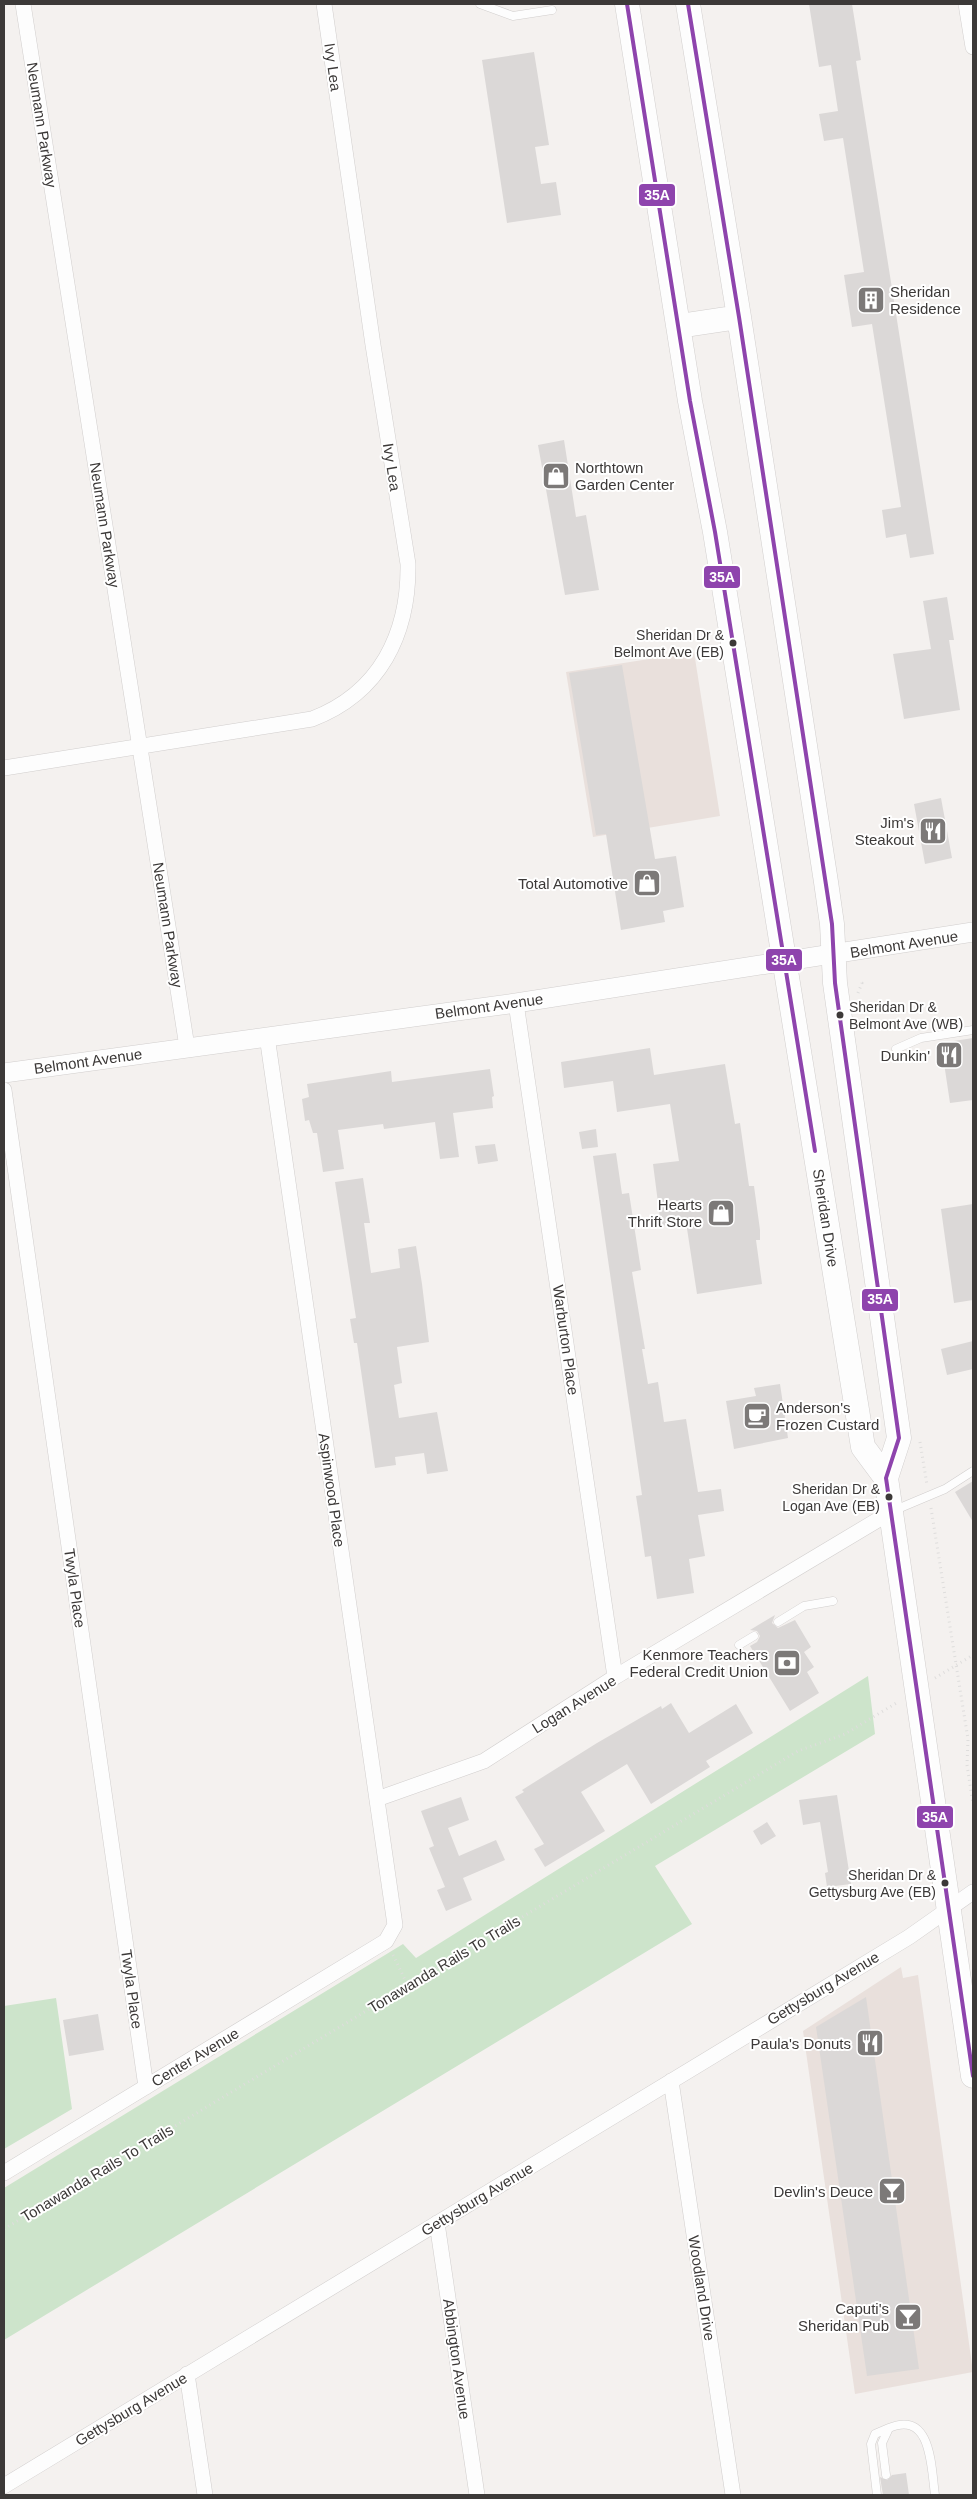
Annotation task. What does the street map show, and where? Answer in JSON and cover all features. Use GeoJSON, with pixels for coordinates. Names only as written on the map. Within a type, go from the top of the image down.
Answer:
{"type":"FeatureCollection","features":[{"type":"Feature","properties":{"kind":"main road","name":"Sheridan Drive"},"geometry":{"type":"LineString","coordinates":[[627,4],[678,326],[716,532],[784,963],[864,1448],[886,1478]]}},
{"type":"Feature","properties":{"kind":"main road","name":"Sheridan Drive"},"geometry":{"type":"LineString","coordinates":[[688,4],[739,317],[832,924],[835,983],[899,1438],[886,1478],[973,2076]]}},
{"type":"Feature","properties":{"kind":"main road"},"geometry":{"type":"LineString","coordinates":[[678,326],[739,317]]}},
{"type":"Feature","properties":{"kind":"street","name":"Neumann Parkway"},"geometry":{"type":"LineString","coordinates":[[23,4],[187,1047]]}},
{"type":"Feature","properties":{"kind":"street","name":"Ivy Lea"},"geometry":{"type":"LineString","coordinates":[[4,768],[312,719],[333,711],[351,699],[383,663],[396,640],[404,616],[408,590],[408,564],[373,345],[324,4]]}},
{"type":"Feature","properties":{"kind":"street"},"geometry":{"type":"LineString","coordinates":[[966,4],[973,47]]}},
{"type":"Feature","properties":{"kind":"street","name":"Belmont Avenue"},"geometry":{"type":"LineString","coordinates":[[4,1073],[516,1003],[784,963],[973,932]]}},
{"type":"Feature","properties":{"kind":"street","name":"Warburton Place"},"geometry":{"type":"LineString","coordinates":[[516,1003],[615,1677]]}},
{"type":"Feature","properties":{"kind":"street","name":"Aspinwood Place"},"geometry":{"type":"LineString","coordinates":[[266,1036],[395,1925],[386,1941]]}},
{"type":"Feature","properties":{"kind":"street","name":"Twyla Place"},"geometry":{"type":"LineString","coordinates":[[4,1090],[146,2086]]}},
{"type":"Feature","properties":{"kind":"street","name":"Logan Avenue"},"geometry":{"type":"LineString","coordinates":[[377,1799],[484,1760],[615,1677],[891,1512]]}},
{"type":"Feature","properties":{"kind":"street","name":"Gettysburg Avenue"},"geometry":{"type":"LineString","coordinates":[[4,2486],[909,1937],[973,1892]]}},
{"type":"Feature","properties":{"kind":"street","name":"Center Avenue"},"geometry":{"type":"LineString","coordinates":[[4,2173],[386,1941]]}},
{"type":"Feature","properties":{"kind":"street","name":"Woodland Drive"},"geometry":{"type":"LineString","coordinates":[[671,2081],[733,2495]]}},
{"type":"Feature","properties":{"kind":"street","name":"Abbington Avenue"},"geometry":{"type":"LineString","coordinates":[[437,2223],[477,2495]]}},
{"type":"Feature","properties":{"kind":"street"},"geometry":{"type":"LineString","coordinates":[[187,2374],[205,2495]]}},
{"type":"Feature","properties":{"kind":"lane"},"geometry":{"type":"LineString","coordinates":[[480,4],[513,16],[552,10]]}},
{"type":"Feature","properties":{"kind":"lane"},"geometry":{"type":"LineString","coordinates":[[896,1049],[921,1038],[973,1030]]}},
{"type":"Feature","properties":{"kind":"lane"},"geometry":{"type":"LineString","coordinates":[[891,1512],[945,1489],[973,1471]]}},
{"type":"Feature","properties":{"kind":"lane"},"geometry":{"type":"LineString","coordinates":[[778,1622],[804,1606],[833,1601]]}},
{"type":"Feature","properties":{"kind":"lane"},"geometry":{"type":"LineString","coordinates":[[739,1645],[754,1636]]}},
{"type":"Feature","properties":{"kind":"lane"},"geometry":{"type":"LineString","coordinates":[[877,2495],[871,2444],[875,2434],[898,2424],[912,2425],[920,2432],[928,2444],[935,2495]]}},
{"type":"Feature","properties":{"kind":"lane"},"geometry":{"type":"LineString","coordinates":[[886,2475],[882,2443],[888,2428]]}},
{"type":"Feature","properties":{"kind":"path"},"geometry":{"type":"LineString","coordinates":[[947,1671],[973,1655]]}},
{"type":"Feature","properties":{"kind":"path","name":"Tonawanda Rails To Trails"},"geometry":{"type":"LineString","coordinates":[[4,2229],[798,1751],[845,1734],[888,1708]]}},
{"type":"Feature","properties":{"kind":"path"},"geometry":{"type":"LineString","coordinates":[[386,1941],[408,1986]]}},
{"type":"Feature","properties":{"kind":"shaded area"},"geometry":{"type":"Polygon","coordinates":[[[694,652],[720,816],[593,837],[566,672],[694,652]]]}},
{"type":"Feature","properties":{"kind":"shaded area"},"geometry":{"type":"Polygon","coordinates":[[[901,1967],[903,1978],[918,1975],[973,2372],[855,2394],[803,2031],[901,1967]]]}},
{"type":"Feature","properties":{"kind":"green space"},"geometry":{"type":"Polygon","coordinates":[[[868,1676],[875,1734],[655,1866],[692,1924],[4,2340],[4,2188],[403,1944],[416,1958],[868,1676]]]}},
{"type":"Feature","properties":{"kind":"green space"},"geometry":{"type":"Polygon","coordinates":[[[56,1998],[72,2109],[4,2149],[4,2006],[56,1998]]]}},
{"type":"Feature","properties":{"kind":"building","name":"Sheridan Residence"},"geometry":{"type":"Polygon","coordinates":[[[809,4],[852,4],[861,60],[856,61],[934,554],[910,558],[906,534],[886,538],[882,510],[901,507],[872,324],[852,327],[844,275],[864,272],[843,138],[824,141],[819,114],[838,111],[831,65],[819,67],[809,4]]]}},
{"type":"Feature","properties":{"kind":"building"},"geometry":{"type":"Polygon","coordinates":[[[534,52],[549,145],[535,147],[541,184],[556,182],[561,215],[507,223],[482,60],[534,52]]]}},
{"type":"Feature","properties":{"kind":"building"},"geometry":{"type":"Polygon","coordinates":[[[564,440],[576,517],[586,515],[599,590],[565,595],[538,445],[564,440]]]}},
{"type":"Feature","properties":{"kind":"building"},"geometry":{"type":"Polygon","coordinates":[[[947,597],[954,640],[949,640],[960,710],[904,719],[893,654],[931,649],[923,601],[947,597]]]}},
{"type":"Feature","properties":{"kind":"building"},"geometry":{"type":"Polygon","coordinates":[[[622,665],[655,859],[676,856],[684,907],[663,911],[665,922],[621,930],[606,834],[596,835],[569,673],[622,665]]]}},
{"type":"Feature","properties":{"kind":"building","name":"Jim's Steakout"},"geometry":{"type":"Polygon","coordinates":[[[941,798],[952,858],[925,864],[914,804],[941,798]]]}},
{"type":"Feature","properties":{"kind":"building"},"geometry":{"type":"Polygon","coordinates":[[[973,1038],[973,1100],[950,1103],[941,1043],[973,1038]]]}},
{"type":"Feature","properties":{"kind":"building"},"geometry":{"type":"Polygon","coordinates":[[[650,1048],[654,1075],[725,1064],[735,1124],[740,1123],[749,1186],[754,1186],[760,1230],[760,1240],[756,1240],[762,1284],[697,1294],[686,1222],[661,1226],[653,1164],[679,1161],[670,1104],[617,1112],[613,1081],[564,1088],[561,1062],[650,1048]]]}},
{"type":"Feature","properties":{"kind":"building"},"geometry":{"type":"Polygon","coordinates":[[[490,1069],[494,1096],[492,1097],[493,1108],[453,1113],[459,1157],[440,1159],[435,1122],[384,1129],[383,1124],[338,1130],[344,1169],[323,1172],[317,1133],[313,1133],[309,1120],[305,1121],[302,1099],[309,1097],[307,1084],[391,1071],[392,1082],[490,1069]]]}},
{"type":"Feature","properties":{"kind":"building"},"geometry":{"type":"Polygon","coordinates":[[[596,1129],[598,1147],[582,1149],[579,1132],[596,1129]]]}},
{"type":"Feature","properties":{"kind":"building"},"geometry":{"type":"Polygon","coordinates":[[[495,1144],[498,1161],[478,1164],[475,1146],[495,1144]]]}},
{"type":"Feature","properties":{"kind":"building"},"geometry":{"type":"Polygon","coordinates":[[[616,1153],[622,1194],[629,1193],[641,1270],[632,1272],[645,1349],[642,1349],[648,1384],[658,1382],[664,1422],[686,1419],[698,1492],[721,1489],[724,1511],[698,1515],[705,1556],[689,1559],[694,1593],[657,1599],[651,1556],[645,1557],[636,1496],[642,1495],[593,1156],[616,1153]]]}},
{"type":"Feature","properties":{"kind":"building"},"geometry":{"type":"Polygon","coordinates":[[[363,1178],[370,1223],[364,1223],[371,1273],[400,1268],[398,1249],[416,1246],[422,1284],[429,1342],[397,1347],[402,1383],[394,1385],[399,1418],[437,1412],[448,1471],[427,1474],[424,1453],[395,1457],[396,1465],[375,1468],[357,1343],[354,1343],[350,1319],[356,1318],[335,1182],[363,1178]]]}},
{"type":"Feature","properties":{"kind":"building"},"geometry":{"type":"Polygon","coordinates":[[[973,1204],[973,1300],[954,1303],[941,1209],[973,1204]]]}},
{"type":"Feature","properties":{"kind":"building"},"geometry":{"type":"Polygon","coordinates":[[[973,1341],[973,1369],[947,1375],[941,1349],[973,1341]]]}},
{"type":"Feature","properties":{"kind":"building","name":"Anderson's Frozen Custard"},"geometry":{"type":"Polygon","coordinates":[[[780,1384],[788,1438],[734,1449],[726,1401],[756,1396],[754,1388],[780,1384]]]}},
{"type":"Feature","properties":{"kind":"building"},"geometry":{"type":"Polygon","coordinates":[[[973,1481],[973,1522],[955,1492],[973,1481]]]}},
{"type":"Feature","properties":{"kind":"building","name":"Kenmore Teachers Federal Credit Union"},"geometry":{"type":"Polygon","coordinates":[[[775,1615],[772,1623],[778,1628],[795,1620],[811,1647],[804,1652],[814,1667],[807,1672],[819,1693],[790,1711],[750,1646],[757,1642],[760,1636],[757,1631],[750,1630],[775,1615]]]}},
{"type":"Feature","properties":{"kind":"building"},"geometry":{"type":"Polygon","coordinates":[[[671,1703],[689,1733],[736,1704],[753,1733],[706,1761],[710,1767],[651,1804],[627,1764],[581,1792],[605,1831],[545,1867],[534,1849],[544,1844],[515,1797],[524,1792],[522,1790],[597,1743],[661,1706],[662,1709],[671,1703]]]}},
{"type":"Feature","properties":{"kind":"building"},"geometry":{"type":"Polygon","coordinates":[[[837,1795],[851,1884],[827,1887],[825,1873],[828,1872],[820,1822],[803,1825],[799,1800],[837,1795]]]}},
{"type":"Feature","properties":{"kind":"building"},"geometry":{"type":"Polygon","coordinates":[[[461,1797],[469,1820],[448,1828],[459,1856],[496,1840],[505,1860],[463,1878],[472,1900],[446,1911],[437,1890],[445,1887],[429,1848],[434,1846],[421,1811],[461,1797]]]}},
{"type":"Feature","properties":{"kind":"building"},"geometry":{"type":"Polygon","coordinates":[[[767,1822],[776,1836],[761,1845],[753,1831],[767,1822]]]}},
{"type":"Feature","properties":{"kind":"building"},"geometry":{"type":"Polygon","coordinates":[[[866,1997],[919,2369],[867,2376],[816,2027],[866,1997]]]}},
{"type":"Feature","properties":{"kind":"building"},"geometry":{"type":"Polygon","coordinates":[[[98,2014],[104,2050],[69,2056],[63,2020],[98,2014]]]}},
{"type":"Feature","properties":{"kind":"building"},"geometry":{"type":"Polygon","coordinates":[[[906,2473],[909,2495],[883,2495],[880,2477],[887,2480],[892,2475],[906,2473]]]}},
{"type":"Feature","properties":{"kind":"transit line","name":"35A"},"geometry":{"type":"LineString","coordinates":[[627,4],[690,401],[715,532],[815,1151]]}},
{"type":"Feature","properties":{"kind":"transit line","name":"35A"},"geometry":{"type":"LineString","coordinates":[[688,4],[739,317],[832,924],[835,983],[899,1438],[886,1478],[973,2076]]}},
{"type":"Feature","properties":{"kind":"place","name":"Sheridan Residence"},"geometry":{"type":"Point","coordinates":[871,300]}},
{"type":"Feature","properties":{"kind":"place","name":"Northtown Garden Center"},"geometry":{"type":"Point","coordinates":[556,476]}},
{"type":"Feature","properties":{"kind":"place","name":"Sheridan Dr & Belmont Ave (EB)"},"geometry":{"type":"Point","coordinates":[733,643]}},
{"type":"Feature","properties":{"kind":"place","name":"Jim's Steakout"},"geometry":{"type":"Point","coordinates":[933,831]}},
{"type":"Feature","properties":{"kind":"place","name":"Total Automotive"},"geometry":{"type":"Point","coordinates":[647,883]}},
{"type":"Feature","properties":{"kind":"place","name":"Sheridan Dr & Belmont Ave (WB)"},"geometry":{"type":"Point","coordinates":[840,1015]}},
{"type":"Feature","properties":{"kind":"place","name":"Dunkin'"},"geometry":{"type":"Point","coordinates":[949,1055]}},
{"type":"Feature","properties":{"kind":"place","name":"Hearts Thrift Store"},"geometry":{"type":"Point","coordinates":[721,1213]}},
{"type":"Feature","properties":{"kind":"place","name":"Anderson's Frozen Custard"},"geometry":{"type":"Point","coordinates":[757,1416]}},
{"type":"Feature","properties":{"kind":"place","name":"Sheridan Dr & Logan Ave (EB)"},"geometry":{"type":"Point","coordinates":[889,1497]}},
{"type":"Feature","properties":{"kind":"place","name":"Kenmore Teachers Federal Credit Union"},"geometry":{"type":"Point","coordinates":[787,1663]}},
{"type":"Feature","properties":{"kind":"place","name":"Sheridan Dr & Gettysburg Ave (EB)"},"geometry":{"type":"Point","coordinates":[945,1883]}},
{"type":"Feature","properties":{"kind":"place","name":"Paula's Donuts"},"geometry":{"type":"Point","coordinates":[870,2043]}},
{"type":"Feature","properties":{"kind":"place","name":"Devlin's Deuce"},"geometry":{"type":"Point","coordinates":[892,2191]}},
{"type":"Feature","properties":{"kind":"place","name":"Caputi's Sheridan Pub"},"geometry":{"type":"Point","coordinates":[908,2317]}}]}
